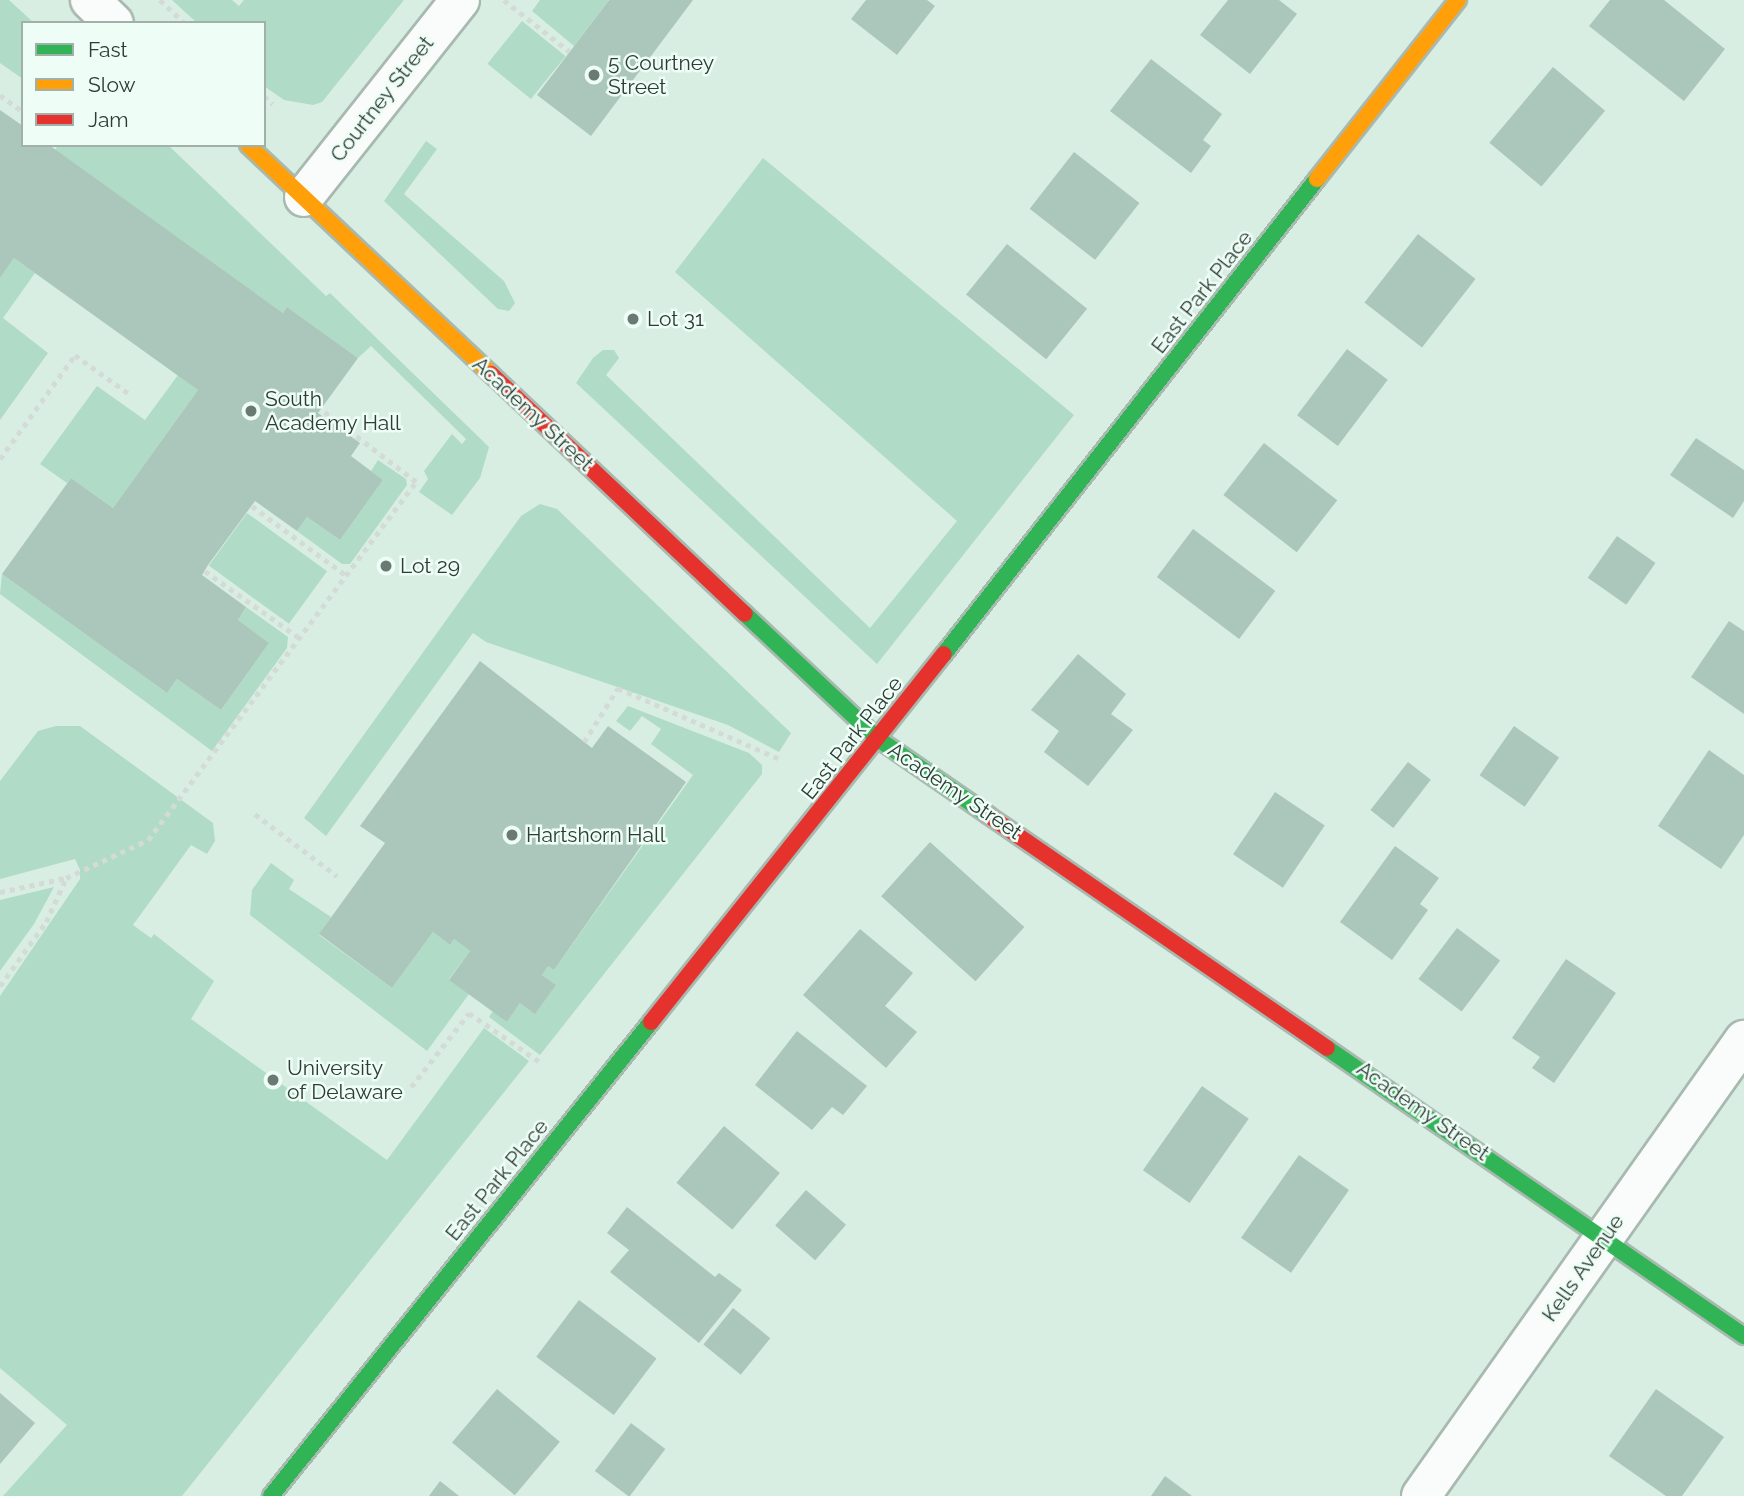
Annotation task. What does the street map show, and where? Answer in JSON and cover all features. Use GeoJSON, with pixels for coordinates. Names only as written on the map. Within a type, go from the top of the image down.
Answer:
{"type":"FeatureCollection","features":[{"type":"Feature","properties":{"kind":"street"},"geometry":{"type":"LineString","coordinates":[[90,0],[112,21]]}},
{"type":"Feature","properties":{"kind":"street","name":"Courtney Street"},"geometry":{"type":"LineString","coordinates":[[304,197],[460,0]]}},
{"type":"Feature","properties":{"kind":"street","name":"East Park Place"},"geometry":{"type":"LineString","coordinates":[[271,1496],[878,739],[1458,0]]}},
{"type":"Feature","properties":{"kind":"street","name":"Academy Street"},"geometry":{"type":"LineString","coordinates":[[249,147],[878,739],[1605,1237],[1744,1336]]}},
{"type":"Feature","properties":{"kind":"street","name":"Kells Avenue"},"geometry":{"type":"LineString","coordinates":[[1421,1496],[1744,1040]]}},
{"type":"Feature","properties":{"kind":"path"},"geometry":{"type":"LineString","coordinates":[[160,0],[183,21]]}},
{"type":"Feature","properties":{"kind":"path"},"geometry":{"type":"LineString","coordinates":[[505,0],[569,51]]}},
{"type":"Feature","properties":{"kind":"path"},"geometry":{"type":"LineString","coordinates":[[0,95],[21,111]]}},
{"type":"Feature","properties":{"kind":"path"},"geometry":{"type":"LineString","coordinates":[[0,459],[75,355],[132,396]]}},
{"type":"Feature","properties":{"kind":"path"},"geometry":{"type":"LineString","coordinates":[[0,892],[66,878],[148,840],[416,482],[321,410]]}},
{"type":"Feature","properties":{"kind":"path"},"geometry":{"type":"LineString","coordinates":[[252,506],[347,576]]}},
{"type":"Feature","properties":{"kind":"path"},"geometry":{"type":"LineString","coordinates":[[205,571],[301,639]]}},
{"type":"Feature","properties":{"kind":"path"},"geometry":{"type":"LineString","coordinates":[[584,742],[618,688],[782,760]]}},
{"type":"Feature","properties":{"kind":"path"},"geometry":{"type":"LineString","coordinates":[[255,814],[337,876]]}},
{"type":"Feature","properties":{"kind":"path"},"geometry":{"type":"LineString","coordinates":[[0,986],[46,922],[66,878]]}},
{"type":"Feature","properties":{"kind":"path"},"geometry":{"type":"LineString","coordinates":[[411,1087],[469,1013],[540,1062]]}},
{"type":"Feature","properties":{"kind":"green space"},"geometry":{"type":"Polygon","coordinates":[[[0,0],[9,0],[32,21],[21,21],[21,78],[0,63],[0,0]]]}},
{"type":"Feature","properties":{"kind":"green space"},"geometry":{"type":"Polygon","coordinates":[[[172,0],[232,0],[239,6],[244,0],[404,0],[322,102],[313,105],[284,100],[266,87],[266,21],[195,21],[172,0]]]}},
{"type":"Feature","properties":{"kind":"green space"},"geometry":{"type":"Polygon","coordinates":[[[540,0],[608,1],[574,46],[532,11],[540,0]]]}},
{"type":"Feature","properties":{"kind":"green space"},"geometry":{"type":"Polygon","coordinates":[[[522,21],[566,56],[531,99],[487,64],[522,21]]]}},
{"type":"Feature","properties":{"kind":"green space"},"geometry":{"type":"Polygon","coordinates":[[[426,141],[437,149],[404,194],[504,281],[515,303],[509,311],[498,309],[384,201],[426,141]]]}},
{"type":"Feature","properties":{"kind":"green space"},"geometry":{"type":"Polygon","coordinates":[[[57,147],[170,147],[326,296],[330,293],[489,447],[480,478],[452,515],[419,492],[428,479],[424,471],[452,434],[462,444],[466,439],[371,346],[358,358],[287,307],[283,313],[55,150],[57,147]]]}},
{"type":"Feature","properties":{"kind":"green space"},"geometry":{"type":"Polygon","coordinates":[[[763,158],[1074,415],[877,664],[576,383],[593,358],[603,350],[614,350],[619,358],[606,375],[870,628],[957,521],[675,272],[763,158]]]}},
{"type":"Feature","properties":{"kind":"green space"},"geometry":{"type":"Polygon","coordinates":[[[14,258],[35,273],[3,318],[48,353],[0,420],[0,278],[14,258]]]}},
{"type":"Feature","properties":{"kind":"green space"},"geometry":{"type":"Polygon","coordinates":[[[178,375],[198,390],[113,508],[71,478],[67,483],[40,464],[97,386],[145,420],[178,375]]]}},
{"type":"Feature","properties":{"kind":"green space"},"geometry":{"type":"Polygon","coordinates":[[[378,460],[406,479],[407,485],[350,564],[342,564],[297,531],[307,517],[340,540],[383,480],[371,471],[378,460]]]}},
{"type":"Feature","properties":{"kind":"green space"},"geometry":{"type":"Polygon","coordinates":[[[540,504],[557,509],[791,733],[779,752],[728,725],[486,642],[473,633],[326,836],[304,818],[521,516],[540,504]]]}},
{"type":"Feature","properties":{"kind":"green space"},"geometry":{"type":"Polygon","coordinates":[[[247,513],[327,571],[289,624],[209,566],[247,513]]]}},
{"type":"Feature","properties":{"kind":"green space"},"geometry":{"type":"Polygon","coordinates":[[[2,574],[167,693],[177,679],[221,710],[269,643],[238,620],[246,607],[288,637],[287,648],[212,751],[0,594],[2,574]]]}},
{"type":"Feature","properties":{"kind":"green space"},"geometry":{"type":"Polygon","coordinates":[[[628,706],[749,753],[762,765],[762,774],[540,1055],[489,1017],[493,1011],[507,1022],[520,1003],[535,1013],[556,985],[542,975],[548,966],[554,970],[693,775],[651,744],[661,729],[642,716],[630,731],[616,721],[628,706]]]}},
{"type":"Feature","properties":{"kind":"green space"},"geometry":{"type":"Polygon","coordinates":[[[56,726],[80,726],[213,823],[215,841],[207,854],[191,845],[133,925],[151,938],[154,934],[214,981],[191,1019],[387,1160],[484,1028],[529,1061],[182,1496],[3,1496],[67,1425],[0,1368],[0,996],[80,879],[80,870],[75,859],[0,879],[0,781],[38,731],[56,726]]]}},
{"type":"Feature","properties":{"kind":"green space"},"geometry":{"type":"Polygon","coordinates":[[[271,863],[294,880],[289,889],[331,917],[319,935],[392,988],[433,932],[450,945],[454,939],[470,951],[449,979],[469,994],[427,1051],[250,915],[252,890],[271,863]]]}},
{"type":"Feature","properties":{"kind":"green space"},"geometry":{"type":"Polygon","coordinates":[[[54,887],[34,924],[0,971],[0,900],[54,887]]]}},
{"type":"Feature","properties":{"kind":"building","name":"5 Courtney Street"},"geometry":{"type":"Polygon","coordinates":[[[609,0],[693,0],[591,136],[537,95],[609,0]]]}},
{"type":"Feature","properties":{"kind":"building"},"geometry":{"type":"Polygon","coordinates":[[[866,0],[927,0],[935,6],[897,55],[851,19],[866,0]]]}},
{"type":"Feature","properties":{"kind":"building"},"geometry":{"type":"Polygon","coordinates":[[[1228,0],[1279,0],[1297,14],[1250,74],[1200,35],[1228,0]]]}},
{"type":"Feature","properties":{"kind":"building"},"geometry":{"type":"Polygon","coordinates":[[[1610,0],[1664,0],[1725,49],[1684,101],[1589,26],[1610,0]]]}},
{"type":"Feature","properties":{"kind":"building"},"geometry":{"type":"Polygon","coordinates":[[[1151,59],[1222,114],[1203,140],[1211,146],[1191,173],[1110,111],[1151,59]]]}},
{"type":"Feature","properties":{"kind":"building"},"geometry":{"type":"Polygon","coordinates":[[[1553,67],[1605,111],[1541,187],[1489,143],[1553,67]]]}},
{"type":"Feature","properties":{"kind":"building","name":"South Academy Hall"},"geometry":{"type":"Polygon","coordinates":[[[0,110],[21,125],[21,147],[52,147],[283,313],[287,307],[358,358],[318,413],[360,443],[351,456],[383,480],[340,540],[307,517],[297,531],[255,501],[208,565],[202,575],[246,607],[238,620],[269,643],[221,710],[177,679],[167,693],[2,574],[71,478],[113,508],[198,390],[14,258],[0,278],[0,110]]]}},
{"type":"Feature","properties":{"kind":"building"},"geometry":{"type":"Polygon","coordinates":[[[1074,152],[1139,203],[1095,260],[1030,209],[1074,152]]]}},
{"type":"Feature","properties":{"kind":"building"},"geometry":{"type":"Polygon","coordinates":[[[1418,234],[1476,279],[1422,348],[1364,303],[1418,234]]]}},
{"type":"Feature","properties":{"kind":"building"},"geometry":{"type":"Polygon","coordinates":[[[1007,244],[1087,309],[1046,359],[966,295],[1007,244]]]}},
{"type":"Feature","properties":{"kind":"building"},"geometry":{"type":"Polygon","coordinates":[[[1347,349],[1388,380],[1338,446],[1297,415],[1347,349]]]}},
{"type":"Feature","properties":{"kind":"building"},"geometry":{"type":"Polygon","coordinates":[[[1696,438],[1744,470],[1744,501],[1733,518],[1670,475],[1696,438]]]}},
{"type":"Feature","properties":{"kind":"building"},"geometry":{"type":"Polygon","coordinates":[[[1264,443],[1337,500],[1297,552],[1223,495],[1264,443]]]}},
{"type":"Feature","properties":{"kind":"building"},"geometry":{"type":"Polygon","coordinates":[[[1193,529],[1275,591],[1239,639],[1157,577],[1193,529]]]}},
{"type":"Feature","properties":{"kind":"building"},"geometry":{"type":"Polygon","coordinates":[[[1617,536],[1656,563],[1626,605],[1588,578],[1617,536]]]}},
{"type":"Feature","properties":{"kind":"building"},"geometry":{"type":"Polygon","coordinates":[[[1729,621],[1744,631],[1744,714],[1691,677],[1729,621]]]}},
{"type":"Feature","properties":{"kind":"building"},"geometry":{"type":"Polygon","coordinates":[[[1078,654],[1126,694],[1111,714],[1133,730],[1088,786],[1044,752],[1059,731],[1031,710],[1078,654]]]}},
{"type":"Feature","properties":{"kind":"building","name":"Hartshorn Hall"},"geometry":{"type":"Polygon","coordinates":[[[480,661],[592,748],[608,726],[686,782],[554,970],[548,966],[542,975],[556,985],[535,1014],[520,1003],[507,1022],[449,980],[470,951],[454,939],[450,945],[433,932],[392,988],[319,934],[385,843],[360,826],[480,661]]]}},
{"type":"Feature","properties":{"kind":"building"},"geometry":{"type":"Polygon","coordinates":[[[1514,726],[1559,758],[1525,807],[1480,775],[1514,726]]]}},
{"type":"Feature","properties":{"kind":"building"},"geometry":{"type":"Polygon","coordinates":[[[1709,750],[1744,775],[1744,835],[1721,869],[1658,826],[1709,750]]]}},
{"type":"Feature","properties":{"kind":"building"},"geometry":{"type":"Polygon","coordinates":[[[1408,762],[1431,780],[1393,828],[1370,810],[1408,762]]]}},
{"type":"Feature","properties":{"kind":"building"},"geometry":{"type":"Polygon","coordinates":[[[1275,792],[1325,826],[1283,888],[1233,854],[1275,792]]]}},
{"type":"Feature","properties":{"kind":"building"},"geometry":{"type":"Polygon","coordinates":[[[930,842],[1024,927],[976,981],[881,896],[930,842]]]}},
{"type":"Feature","properties":{"kind":"building"},"geometry":{"type":"Polygon","coordinates":[[[1395,846],[1439,878],[1420,904],[1428,910],[1392,960],[1340,922],[1395,846]]]}},
{"type":"Feature","properties":{"kind":"building"},"geometry":{"type":"Polygon","coordinates":[[[1457,928],[1500,960],[1462,1012],[1418,979],[1457,928]]]}},
{"type":"Feature","properties":{"kind":"building"},"geometry":{"type":"Polygon","coordinates":[[[860,929],[913,973],[885,1006],[917,1032],[886,1068],[803,995],[860,929]]]}},
{"type":"Feature","properties":{"kind":"building"},"geometry":{"type":"Polygon","coordinates":[[[1566,959],[1616,993],[1554,1083],[1532,1068],[1540,1057],[1512,1038],[1566,959]]]}},
{"type":"Feature","properties":{"kind":"building"},"geometry":{"type":"Polygon","coordinates":[[[797,1031],[867,1086],[843,1115],[832,1107],[812,1130],[755,1085],[797,1031]]]}},
{"type":"Feature","properties":{"kind":"building"},"geometry":{"type":"Polygon","coordinates":[[[1202,1086],[1249,1119],[1190,1203],[1143,1170],[1202,1086]]]}},
{"type":"Feature","properties":{"kind":"building"},"geometry":{"type":"Polygon","coordinates":[[[724,1126],[780,1173],[732,1230],[676,1183],[724,1126]]]}},
{"type":"Feature","properties":{"kind":"building"},"geometry":{"type":"Polygon","coordinates":[[[1299,1155],[1349,1190],[1291,1273],[1241,1238],[1299,1155]]]}},
{"type":"Feature","properties":{"kind":"building"},"geometry":{"type":"Polygon","coordinates":[[[806,1190],[846,1225],[815,1260],[775,1225],[806,1190]]]}},
{"type":"Feature","properties":{"kind":"building"},"geometry":{"type":"Polygon","coordinates":[[[627,1207],[715,1277],[719,1273],[742,1290],[699,1343],[610,1272],[629,1250],[607,1233],[627,1207]]]}},
{"type":"Feature","properties":{"kind":"building"},"geometry":{"type":"Polygon","coordinates":[[[579,1300],[656,1358],[614,1415],[536,1357],[579,1300]]]}},
{"type":"Feature","properties":{"kind":"building"},"geometry":{"type":"Polygon","coordinates":[[[733,1308],[770,1338],[741,1375],[703,1345],[733,1308]]]}},
{"type":"Feature","properties":{"kind":"building"},"geometry":{"type":"Polygon","coordinates":[[[497,1389],[560,1442],[515,1495],[452,1443],[497,1389]]]}},
{"type":"Feature","properties":{"kind":"building"},"geometry":{"type":"Polygon","coordinates":[[[1656,1389],[1724,1437],[1682,1496],[1666,1496],[1609,1456],[1656,1389]]]}},
{"type":"Feature","properties":{"kind":"building"},"geometry":{"type":"Polygon","coordinates":[[[0,1393],[35,1423],[0,1464],[0,1393]]]}},
{"type":"Feature","properties":{"kind":"building"},"geometry":{"type":"Polygon","coordinates":[[[631,1423],[665,1449],[630,1496],[595,1471],[631,1423]]]}},
{"type":"Feature","properties":{"kind":"building"},"geometry":{"type":"Polygon","coordinates":[[[1165,1476],[1192,1496],[1151,1496],[1165,1476]]]}},
{"type":"Feature","properties":{"kind":"building"},"geometry":{"type":"Polygon","coordinates":[[[440,1481],[459,1496],[429,1496],[440,1481]]]}},
{"type":"Feature","properties":{"kind":"traffic: fast"},"geometry":{"type":"LineString","coordinates":[[944,654],[1317,179]]}},
{"type":"Feature","properties":{"kind":"traffic: fast"},"geometry":{"type":"LineString","coordinates":[[745,614],[878,739],[988,815]]}},
{"type":"Feature","properties":{"kind":"traffic: fast"},"geometry":{"type":"LineString","coordinates":[[271,1496],[651,1022]]}},
{"type":"Feature","properties":{"kind":"traffic: fast"},"geometry":{"type":"LineString","coordinates":[[1327,1048],[1744,1336]]}},
{"type":"Feature","properties":{"kind":"traffic: slow"},"geometry":{"type":"LineString","coordinates":[[1317,179],[1458,0]]}},
{"type":"Feature","properties":{"kind":"traffic: slow"},"geometry":{"type":"LineString","coordinates":[[250,147],[491,374]]}},
{"type":"Feature","properties":{"kind":"traffic: jam"},"geometry":{"type":"LineString","coordinates":[[491,374],[745,614]]}},
{"type":"Feature","properties":{"kind":"traffic: jam"},"geometry":{"type":"LineString","coordinates":[[651,1022],[944,654]]}},
{"type":"Feature","properties":{"kind":"traffic: jam"},"geometry":{"type":"LineString","coordinates":[[988,815],[1327,1048]]}},
{"type":"Feature","properties":{"kind":"place","name":"5 Courtney Street"},"geometry":{"type":"Point","coordinates":[594,75]}},
{"type":"Feature","properties":{"kind":"place","name":"Lot 31"},"geometry":{"type":"Point","coordinates":[633,319]}},
{"type":"Feature","properties":{"kind":"place","name":"South Academy Hall"},"geometry":{"type":"Point","coordinates":[251,411]}},
{"type":"Feature","properties":{"kind":"place","name":"Lot 29"},"geometry":{"type":"Point","coordinates":[386,566]}},
{"type":"Feature","properties":{"kind":"place","name":"Hartshorn Hall"},"geometry":{"type":"Point","coordinates":[512,835]}},
{"type":"Feature","properties":{"kind":"place","name":"University of Delaware"},"geometry":{"type":"Point","coordinates":[273,1080]}}]}
